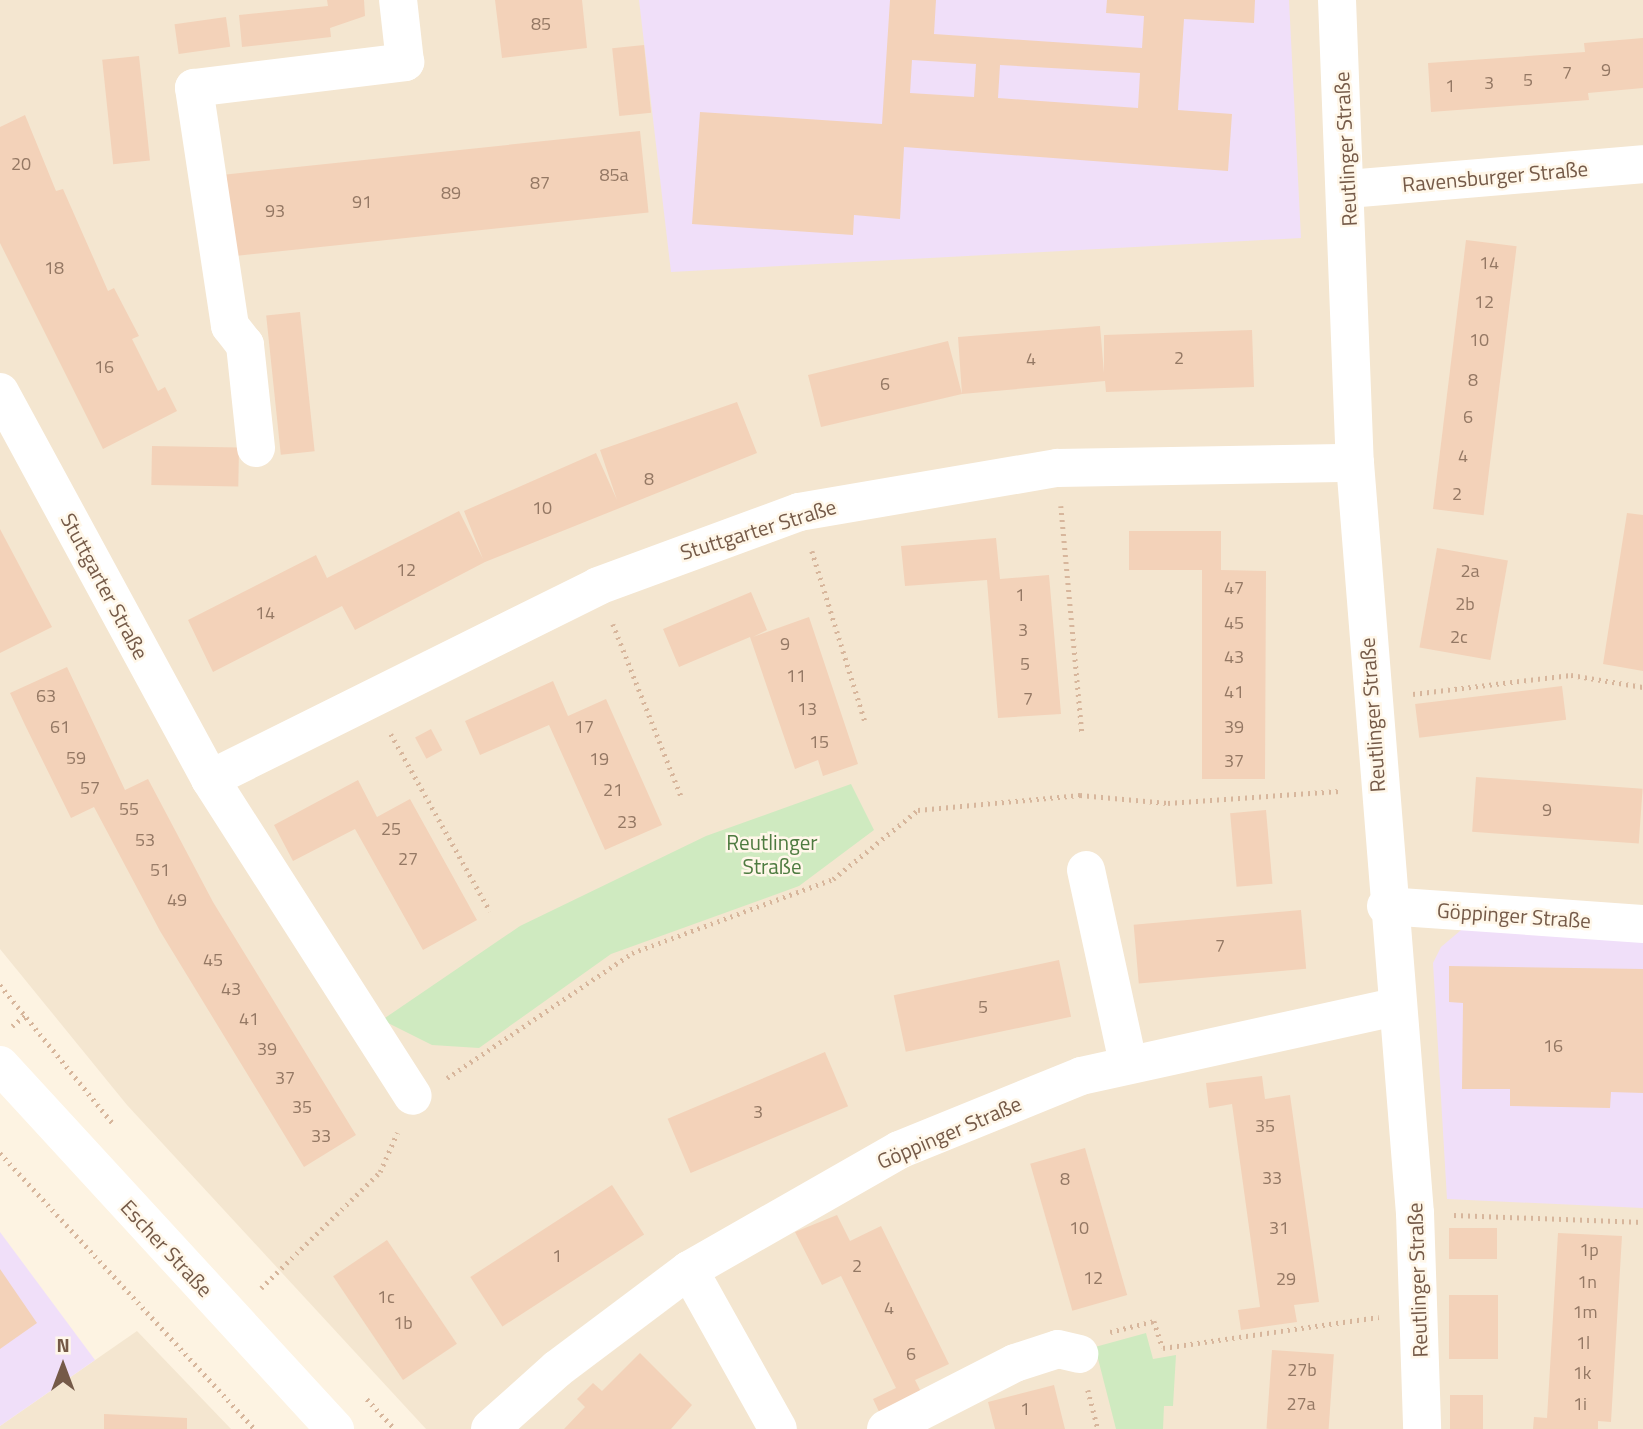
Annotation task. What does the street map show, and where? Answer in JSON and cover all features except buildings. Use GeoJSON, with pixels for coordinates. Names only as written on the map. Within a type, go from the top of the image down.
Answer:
{"type":"FeatureCollection","features":[{"type":"Feature","properties":{"kind":"street"},"geometry":{"type":"LineString","coordinates":[[256,448],[245,345],[230,326],[194,88],[405,62],[398,0]]}},
{"type":"Feature","properties":{"kind":"street","name":"Reutlinger Straße"},"geometry":{"type":"LineString","coordinates":[[1337,0],[1348,189],[1355,463],[1386,906],[1415,1213],[1422,1429]]}},
{"type":"Feature","properties":{"kind":"street","name":"Ravensburger Straße"},"geometry":{"type":"LineString","coordinates":[[1348,189],[1643,164]]}},
{"type":"Feature","properties":{"kind":"street","name":"Stuttgarter Straße"},"geometry":{"type":"LineString","coordinates":[[0,392],[209,779],[412,1096]]}},
{"type":"Feature","properties":{"kind":"street","name":"Stuttgarter Straße"},"geometry":{"type":"LineString","coordinates":[[209,779],[373,701],[598,586],[800,512],[1057,468],[1355,463]]}},
{"type":"Feature","properties":{"kind":"street"},"geometry":{"type":"LineString","coordinates":[[1086,870],[1128,1063]]}},
{"type":"Feature","properties":{"kind":"street","name":"Göppinger Straße"},"geometry":{"type":"LineString","coordinates":[[1386,906],[1643,924]]}},
{"type":"Feature","properties":{"kind":"street","name":"Göppinger Straße"},"geometry":{"type":"LineString","coordinates":[[490,1429],[557,1369],[689,1270],[899,1150],[1128,1063],[1396,1007]]}},
{"type":"Feature","properties":{"kind":"street","name":"Escher Straße"},"geometry":{"type":"LineString","coordinates":[[0,1065],[335,1429]]}},
{"type":"Feature","properties":{"kind":"street"},"geometry":{"type":"LineString","coordinates":[[689,1270],[778,1429]]}},
{"type":"Feature","properties":{"kind":"street"},"geometry":{"type":"LineString","coordinates":[[886,1429],[1015,1363],[1058,1349],[1079,1354]]}},
{"type":"Feature","properties":{"kind":"path"},"geometry":{"type":"LineString","coordinates":[[1057,468],[1082,732]]}},
{"type":"Feature","properties":{"kind":"path"},"geometry":{"type":"LineString","coordinates":[[800,512],[866,724]]}},
{"type":"Feature","properties":{"kind":"path"},"geometry":{"type":"LineString","coordinates":[[598,586],[681,796]]}},
{"type":"Feature","properties":{"kind":"path"},"geometry":{"type":"LineString","coordinates":[[1370,699],[1571,675],[1643,687]]}},
{"type":"Feature","properties":{"kind":"path"},"geometry":{"type":"LineString","coordinates":[[373,701],[490,911]]}},
{"type":"Feature","properties":{"kind":"path"},"geometry":{"type":"LineString","coordinates":[[261,1288],[380,1172],[412,1096],[463,1070],[632,953],[833,879],[918,810],[1080,794],[1168,803],[1377,787]]}},
{"type":"Feature","properties":{"kind":"path"},"geometry":{"type":"LineString","coordinates":[[0,985],[121,1134]]}},
{"type":"Feature","properties":{"kind":"path"},"geometry":{"type":"LineString","coordinates":[[0,1153],[254,1429]]}},
{"type":"Feature","properties":{"kind":"path"},"geometry":{"type":"LineString","coordinates":[[1415,1213],[1643,1222]]}},
{"type":"Feature","properties":{"kind":"path"},"geometry":{"type":"LineString","coordinates":[[251,1278],[270,1298]]}},
{"type":"Feature","properties":{"kind":"path"},"geometry":{"type":"LineString","coordinates":[[1079,1354],[1087,1338],[1154,1321],[1163,1348],[1418,1311]]}},
{"type":"Feature","properties":{"kind":"path"},"geometry":{"type":"LineString","coordinates":[[356,1389],[395,1429]]}},
{"type":"Feature","properties":{"kind":"shaded area"},"geometry":{"type":"Polygon","coordinates":[[[0,0],[1643,0],[1643,1429],[426,1429],[127,1105],[0,949],[0,0]]]}},
{"type":"Feature","properties":{"kind":"shaded area"},"geometry":{"type":"Polygon","coordinates":[[[639,0],[1289,0],[1301,238],[671,272],[639,0]]]}},
{"type":"Feature","properties":{"kind":"shaded area"},"geometry":{"type":"Polygon","coordinates":[[[1467,925],[1643,937],[1643,1208],[1447,1199],[1433,963],[1441,947],[1467,925]]]}},
{"type":"Feature","properties":{"kind":"shaded area"},"geometry":{"type":"Polygon","coordinates":[[[0,1232],[95,1360],[0,1426],[0,1232]]]}},
{"type":"Feature","properties":{"kind":"shaded area"},"geometry":{"type":"Polygon","coordinates":[[[137,1331],[231,1429],[0,1429],[0,1426],[137,1331]]]}},
{"type":"Feature","properties":{"kind":"green space","name":"Reutlinger Straße"},"geometry":{"type":"Polygon","coordinates":[[[851,784],[874,830],[799,886],[611,954],[479,1048],[432,1045],[382,1020],[520,926],[706,836],[851,784]]]}},
{"type":"Feature","properties":{"kind":"green space"},"geometry":{"type":"Polygon","coordinates":[[[1146,1333],[1153,1359],[1176,1355],[1173,1406],[1164,1406],[1163,1429],[1116,1429],[1095,1347],[1146,1333]]]}}]}
